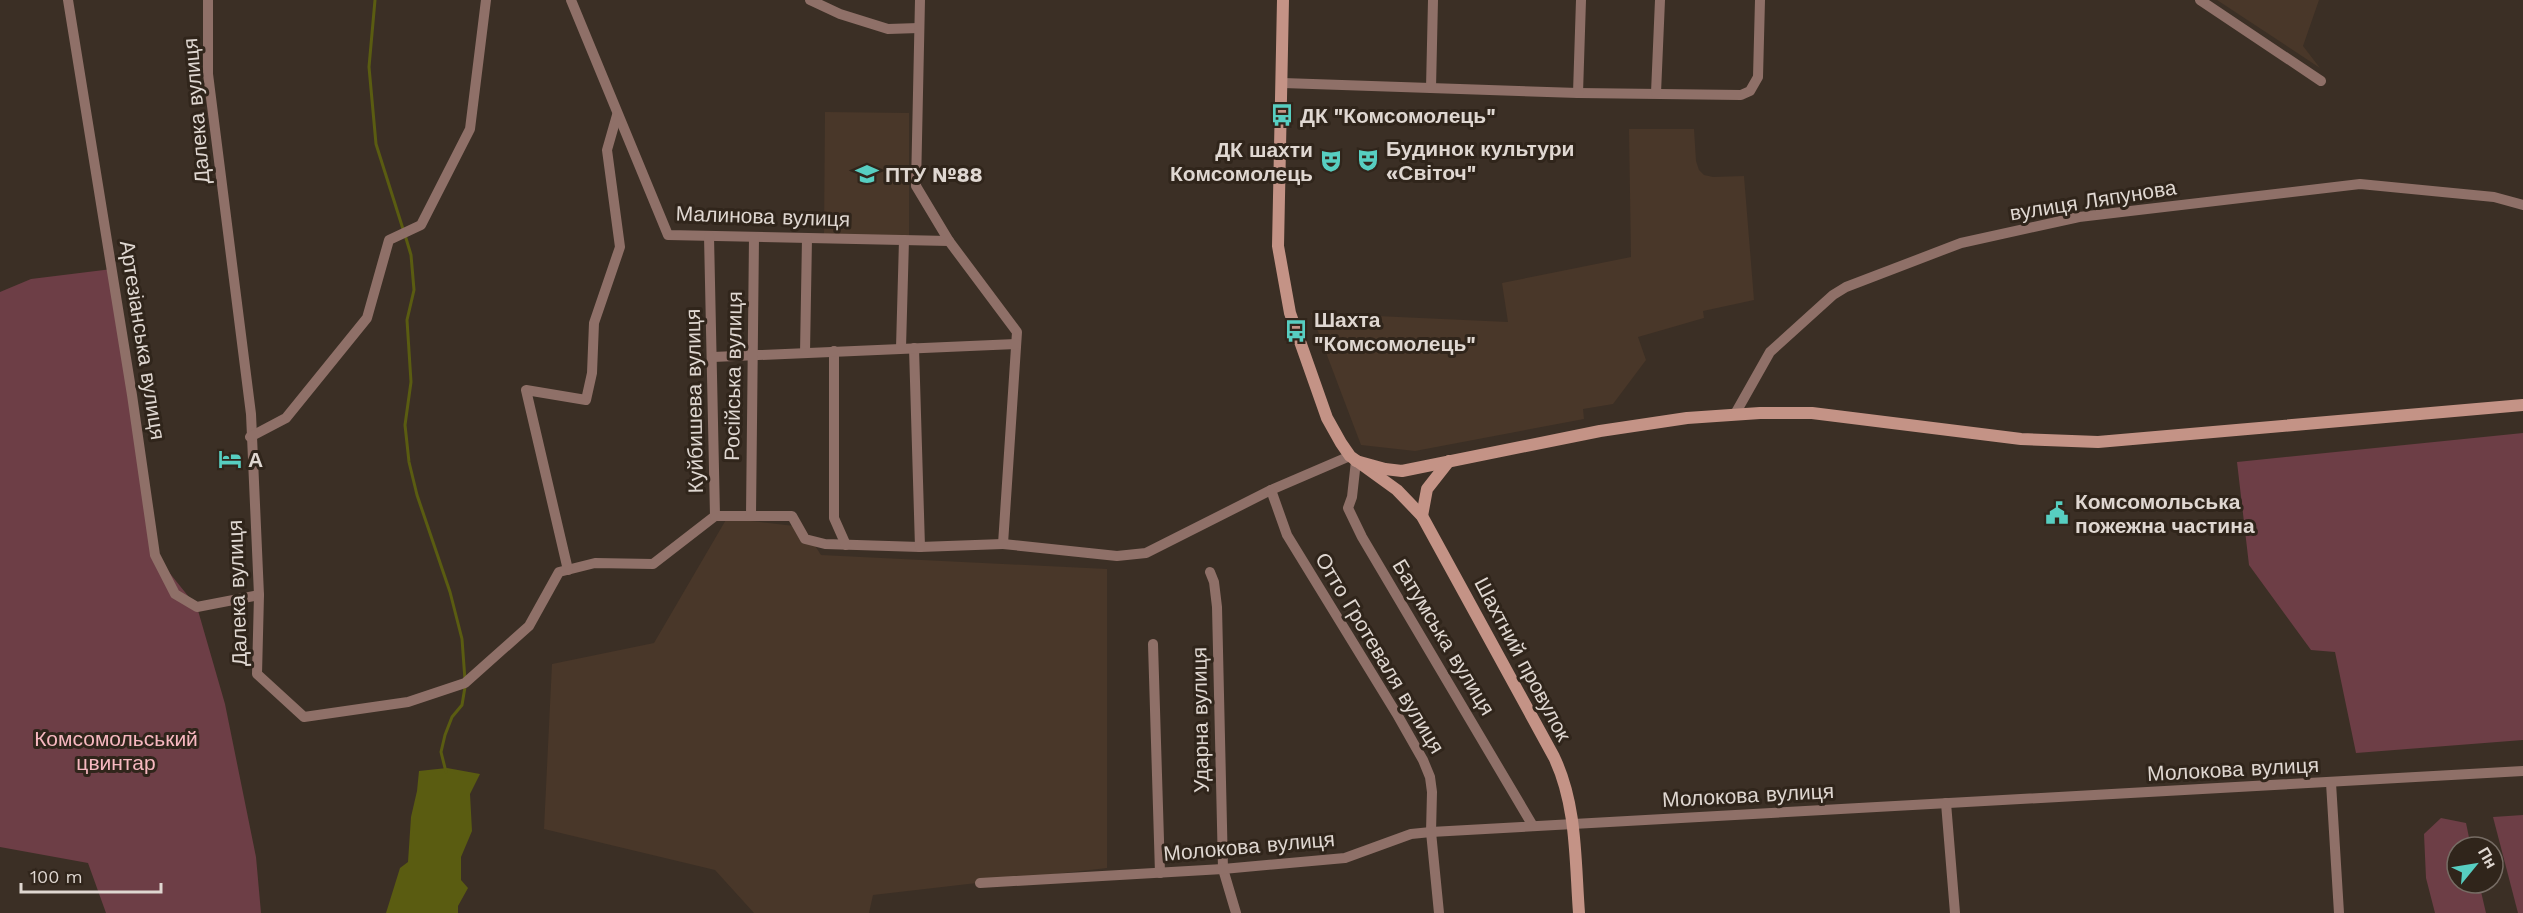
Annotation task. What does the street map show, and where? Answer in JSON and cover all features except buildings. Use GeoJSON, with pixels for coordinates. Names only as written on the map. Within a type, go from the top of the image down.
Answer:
{"type":"FeatureCollection","features":[{"type":"Feature","properties":{"kind":"street","name":"Артезіанська вулиця"},"geometry":{"type":"LineString","coordinates":[[68,0],[132,395],[155,555],[175,594],[196,607],[259,595]]}},
{"type":"Feature","properties":{"kind":"street","name":"Далека вулиця"},"geometry":{"type":"LineString","coordinates":[[208,0],[208,74],[251,414],[250,437],[259,595],[257,674],[304,717],[408,702],[465,683],[529,626],[559,572],[568,570]]}},
{"type":"Feature","properties":{"kind":"street"},"geometry":{"type":"LineString","coordinates":[[250,437],[286,418],[294,409],[367,318],[389,240],[421,225],[470,129],[486,0]]}},
{"type":"Feature","properties":{"kind":"street","name":"Малинова вулиця"},"geometry":{"type":"LineString","coordinates":[[571,0],[668,235],[949,241]]}},
{"type":"Feature","properties":{"kind":"street"},"geometry":{"type":"LineString","coordinates":[[810,0],[840,14],[888,29],[919,28]]}},
{"type":"Feature","properties":{"kind":"street"},"geometry":{"type":"LineString","coordinates":[[920,0],[916,186],[949,241],[1017,332],[1003,544]]}},
{"type":"Feature","properties":{"kind":"street"},"geometry":{"type":"LineString","coordinates":[[1283,0],[1278,246],[1284,290],[1327,418],[1353,459],[1385,469],[1402,471],[1600,431],[1687,418],[1735,414],[1812,413],[2021,439],[2098,442],[2523,405]]}},
{"type":"Feature","properties":{"kind":"street"},"geometry":{"type":"LineString","coordinates":[[1431,88],[1433,0]]}},
{"type":"Feature","properties":{"kind":"street"},"geometry":{"type":"LineString","coordinates":[[1578,93],[1581,0]]}},
{"type":"Feature","properties":{"kind":"street"},"geometry":{"type":"LineString","coordinates":[[1656,93],[1660,0]]}},
{"type":"Feature","properties":{"kind":"street"},"geometry":{"type":"LineString","coordinates":[[1283,83],[1578,93],[1741,95],[1750,91],[1758,77],[1760,0]]}},
{"type":"Feature","properties":{"kind":"street"},"geometry":{"type":"LineString","coordinates":[[2200,0],[2321,81]]}},
{"type":"Feature","properties":{"kind":"street"},"geometry":{"type":"LineString","coordinates":[[617,115],[607,150],[620,247],[594,323],[592,372],[586,400],[526,390],[568,570],[595,563],[654,564],[716,516]]}},
{"type":"Feature","properties":{"kind":"street","name":"вулиця Ляпунова"},"geometry":{"type":"LineString","coordinates":[[1735,414],[1770,352],[1833,295],[1846,287],[1961,243],[2079,217],[2360,184],[2494,197],[2523,205]]}},
{"type":"Feature","properties":{"kind":"street","name":"Куйбишева вулиця"},"geometry":{"type":"LineString","coordinates":[[709,236],[716,516],[792,516],[805,539],[825,544],[920,547],[1003,544],[1117,556],[1146,553],[1271,490],[1353,459]]}},
{"type":"Feature","properties":{"kind":"street","name":"Російська вулиця"},"geometry":{"type":"LineString","coordinates":[[751,516],[754,237]]}},
{"type":"Feature","properties":{"kind":"street"},"geometry":{"type":"LineString","coordinates":[[805,353],[807,238]]}},
{"type":"Feature","properties":{"kind":"street"},"geometry":{"type":"LineString","coordinates":[[901,348],[904,240]]}},
{"type":"Feature","properties":{"kind":"street"},"geometry":{"type":"LineString","coordinates":[[712,357],[1016,344]]}},
{"type":"Feature","properties":{"kind":"street"},"geometry":{"type":"LineString","coordinates":[[914,348],[920,547]]}},
{"type":"Feature","properties":{"kind":"street"},"geometry":{"type":"LineString","coordinates":[[834,351],[834,519],[846,545]]}},
{"type":"Feature","properties":{"kind":"street","name":"Шахтний провулок"},"geometry":{"type":"LineString","coordinates":[[1353,459],[1397,490],[1422,516],[1554,757],[1568,790],[1579,913]]}},
{"type":"Feature","properties":{"kind":"street","name":"Батумська вулиця"},"geometry":{"type":"LineString","coordinates":[[1353,459],[1352,497],[1348,508],[1352,518],[1533,826]]}},
{"type":"Feature","properties":{"kind":"street"},"geometry":{"type":"LineString","coordinates":[[1422,516],[1427,489],[1449,461]]}},
{"type":"Feature","properties":{"kind":"street","name":"Отто Гротеваля вулиця"},"geometry":{"type":"LineString","coordinates":[[1271,490],[1287,535],[1423,760],[1430,777],[1431,832],[1438,913]]}},
{"type":"Feature","properties":{"kind":"street","name":"Ударна вулиця"},"geometry":{"type":"LineString","coordinates":[[1210,573],[1217,607],[1224,868],[1236,913]]}},
{"type":"Feature","properties":{"kind":"street","name":"Ударна вулиця"},"geometry":{"type":"LineString","coordinates":[[1153,644],[1160,873]]}},
{"type":"Feature","properties":{"kind":"street","name":"Молокова вулиця"},"geometry":{"type":"LineString","coordinates":[[980,883],[1160,873],[1345,858],[1411,834],[1431,832],[2523,771]]}},
{"type":"Feature","properties":{"kind":"street"},"geometry":{"type":"LineString","coordinates":[[2331,783],[2339,913]]}},
{"type":"Feature","properties":{"kind":"street"},"geometry":{"type":"LineString","coordinates":[[1946,803],[1955,913]]}},
{"type":"Feature","properties":{"kind":"shaded area"},"geometry":{"type":"Polygon","coordinates":[[[2217,0],[2319,0],[2303,46],[2320,68],[2217,0]]]}},
{"type":"Feature","properties":{"kind":"shaded area","name":"ПТУ №88"},"geometry":{"type":"Polygon","coordinates":[[[825,112],[909,113],[909,236],[824,235],[825,112]]]}},
{"type":"Feature","properties":{"kind":"shaded area"},"geometry":{"type":"Polygon","coordinates":[[[1629,129],[1694,129],[1696,161],[1699,170],[1704,175],[1744,176],[1754,300],[1703,311],[1704,318],[1638,337],[1646,360],[1613,404],[1583,409],[1584,419],[1415,451],[1361,445],[1311,313],[1508,322],[1502,283],[1631,257],[1629,129]]]}},
{"type":"Feature","properties":{"kind":"shaded area"},"geometry":{"type":"Polygon","coordinates":[[[727,518],[803,527],[821,555],[1107,569],[1107,868],[873,895],[869,913],[754,913],[715,870],[544,829],[552,664],[654,643],[727,518]]]}},
{"type":"Feature","properties":{"kind":"shaded area"},"geometry":{"type":"Polygon","coordinates":[[[447,768],[480,774],[470,794],[472,831],[461,857],[461,880],[468,888],[458,906],[458,913],[386,913],[400,868],[408,862],[411,817],[419,771],[447,768]]]}},
{"type":"Feature","properties":{"kind":"green space","name":"Комсомольський цвинтар"},"geometry":{"type":"Polygon","coordinates":[[[112,269],[155,555],[197,607],[225,704],[256,857],[261,913],[106,913],[88,863],[0,847],[0,292],[31,279],[112,269]]]}},
{"type":"Feature","properties":{"kind":"green space"},"geometry":{"type":"Polygon","coordinates":[[[2523,433],[2523,740],[2356,753],[2335,652],[2311,650],[2249,565],[2237,462],[2523,433]]]}},
{"type":"Feature","properties":{"kind":"green space"},"geometry":{"type":"Polygon","coordinates":[[[2523,815],[2523,913],[2518,913],[2505,863],[2505,835],[2498,835],[2493,817],[2523,815]]]}},
{"type":"Feature","properties":{"kind":"green space"},"geometry":{"type":"Polygon","coordinates":[[[2441,818],[2466,823],[2468,835],[2445,835],[2445,895],[2482,895],[2486,913],[2435,913],[2426,878],[2424,834],[2441,818]]]}},
{"type":"Feature","properties":{"kind":"waterway"},"geometry":{"type":"LineString","coordinates":[[375,0],[369,67],[376,144],[403,229]]}},
{"type":"Feature","properties":{"kind":"waterway"},"geometry":{"type":"LineString","coordinates":[[405,235],[411,255],[414,290],[407,320],[411,382],[405,425],[409,462],[417,495],[450,592],[462,639],[465,680]]}},
{"type":"Feature","properties":{"kind":"waterway"},"geometry":{"type":"LineString","coordinates":[[446,772],[441,752],[452,717],[462,705],[465,687]]}},
{"type":"Feature","properties":{"kind":"place","name":"ДК \"Комсомолець\""},"geometry":{"type":"Point","coordinates":[1282,115]}},
{"type":"Feature","properties":{"kind":"place","name":"Будинок культури «Світоч\""},"geometry":{"type":"Point","coordinates":[1368,160]}},
{"type":"Feature","properties":{"kind":"place","name":"ДК шахти Комсомолець"},"geometry":{"type":"Point","coordinates":[1331,161]}},
{"type":"Feature","properties":{"kind":"place","name":"ПТУ №88"},"geometry":{"type":"Point","coordinates":[867,174]}},
{"type":"Feature","properties":{"kind":"place","name":"Шахта \"Комсомолець\""},"geometry":{"type":"Point","coordinates":[1296,331]}},
{"type":"Feature","properties":{"kind":"place","name":"А"},"geometry":{"type":"Point","coordinates":[230,459]}},
{"type":"Feature","properties":{"kind":"place","name":"Комсомольська пожежна частина"},"geometry":{"type":"Point","coordinates":[2057,513]}}]}
